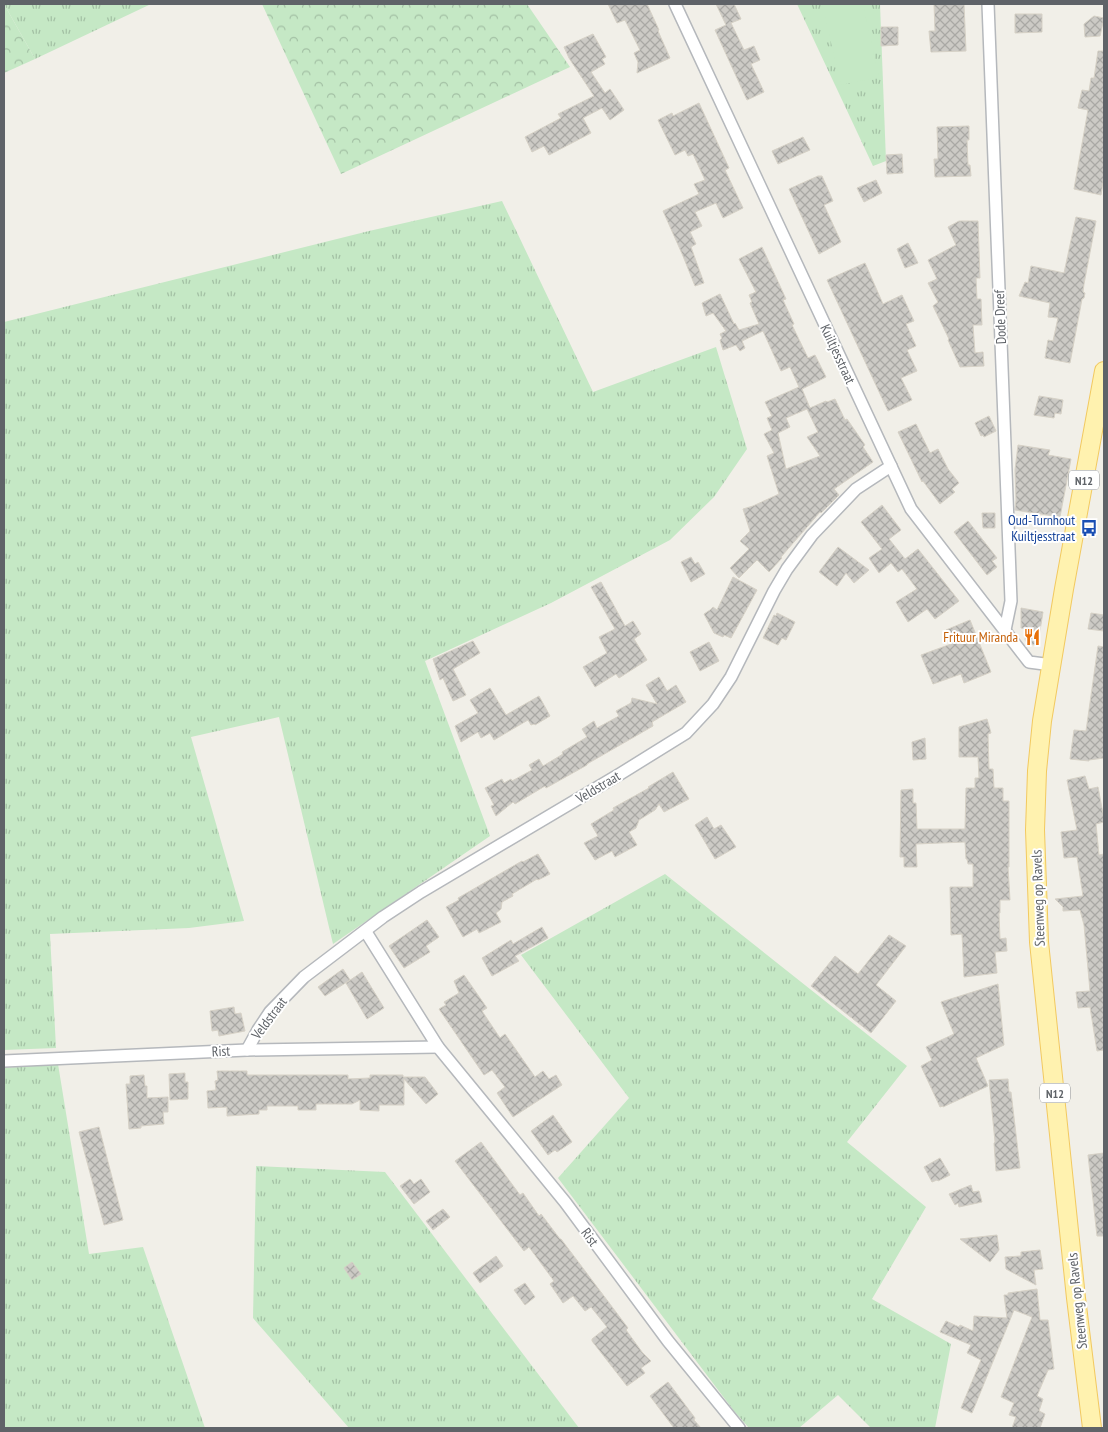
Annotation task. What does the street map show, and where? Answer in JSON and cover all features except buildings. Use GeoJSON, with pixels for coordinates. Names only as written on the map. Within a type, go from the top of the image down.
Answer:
{"type":"FeatureCollection","features":[{"type":"Feature","properties":{"kind":"main road","name":"Steenweg op Ravels"},"geometry":{"type":"LineString","coordinates":[[1092,1428],[1076,1298],[1039,942],[1035,830],[1037,770],[1042,721],[1104,371]]}},
{"type":"Feature","properties":{"kind":"street","name":"Kuiltjesstraat"},"geometry":{"type":"LineString","coordinates":[[675,4],[912,509],[1029,662],[1052,665]]}},
{"type":"Feature","properties":{"kind":"street","name":"Dode Dreef"},"geometry":{"type":"LineString","coordinates":[[988,4],[1011,601],[1005,630]]}},
{"type":"Feature","properties":{"kind":"street","name":"Veldstraat"},"geometry":{"type":"LineString","coordinates":[[247,1050],[270,1012],[304,977],[384,917],[421,892],[620,774],[686,732],[713,704],[731,677],[774,591],[787,569],[812,535],[856,490],[891,466]]}},
{"type":"Feature","properties":{"kind":"street","name":"Rist"},"geometry":{"type":"LineString","coordinates":[[366,932],[438,1047],[565,1202],[668,1341],[738,1428]]}},
{"type":"Feature","properties":{"kind":"street","name":"Rist"},"geometry":{"type":"LineString","coordinates":[[4,1061],[247,1050],[438,1047]]}},
{"type":"Feature","properties":{"kind":"green space"},"geometry":{"type":"Polygon","coordinates":[[[4,4],[151,4],[35,59],[4,4]]]}},
{"type":"Feature","properties":{"kind":"green space"},"geometry":{"type":"Polygon","coordinates":[[[4,4],[35,59],[4,73],[4,4]]]}},
{"type":"Feature","properties":{"kind":"green space"},"geometry":{"type":"Polygon","coordinates":[[[262,4],[527,4],[570,67],[341,174],[262,4]]]}},
{"type":"Feature","properties":{"kind":"green space"},"geometry":{"type":"Polygon","coordinates":[[[797,4],[880,4],[886,161],[873,166],[797,4]]]}},
{"type":"Feature","properties":{"kind":"green space"},"geometry":{"type":"Polygon","coordinates":[[[822,4],[863,4],[879,77],[841,85],[822,4]]]}},
{"type":"Feature","properties":{"kind":"green space"},"geometry":{"type":"Polygon","coordinates":[[[502,201],[593,392],[716,347],[747,449],[714,497],[670,540],[551,603],[425,661],[490,836],[333,944],[279,717],[191,737],[244,921],[189,928],[50,934],[56,1048],[4,1050],[4,322],[369,231],[502,201]]]}},
{"type":"Feature","properties":{"kind":"green space"},"geometry":{"type":"Polygon","coordinates":[[[665,874],[907,1066],[847,1142],[926,1207],[872,1299],[951,1344],[935,1428],[871,1428],[838,1395],[799,1428],[749,1428],[734,1411],[558,1178],[629,1098],[521,955],[665,874]]]}},
{"type":"Feature","properties":{"kind":"green space"},"geometry":{"type":"Polygon","coordinates":[[[58,1064],[89,1254],[143,1247],[205,1428],[4,1428],[4,1068],[58,1064]]]}},
{"type":"Feature","properties":{"kind":"green space"},"geometry":{"type":"Polygon","coordinates":[[[256,1166],[385,1172],[579,1428],[349,1428],[253,1318],[256,1166]]]}},
{"type":"Feature","properties":{"kind":"place","name":"Oud-Turnhout Kuiltjesstraat"},"geometry":{"type":"Point","coordinates":[1089,528]}},
{"type":"Feature","properties":{"kind":"place","name":"Frituur Miranda"},"geometry":{"type":"Point","coordinates":[1032,637]}}]}
